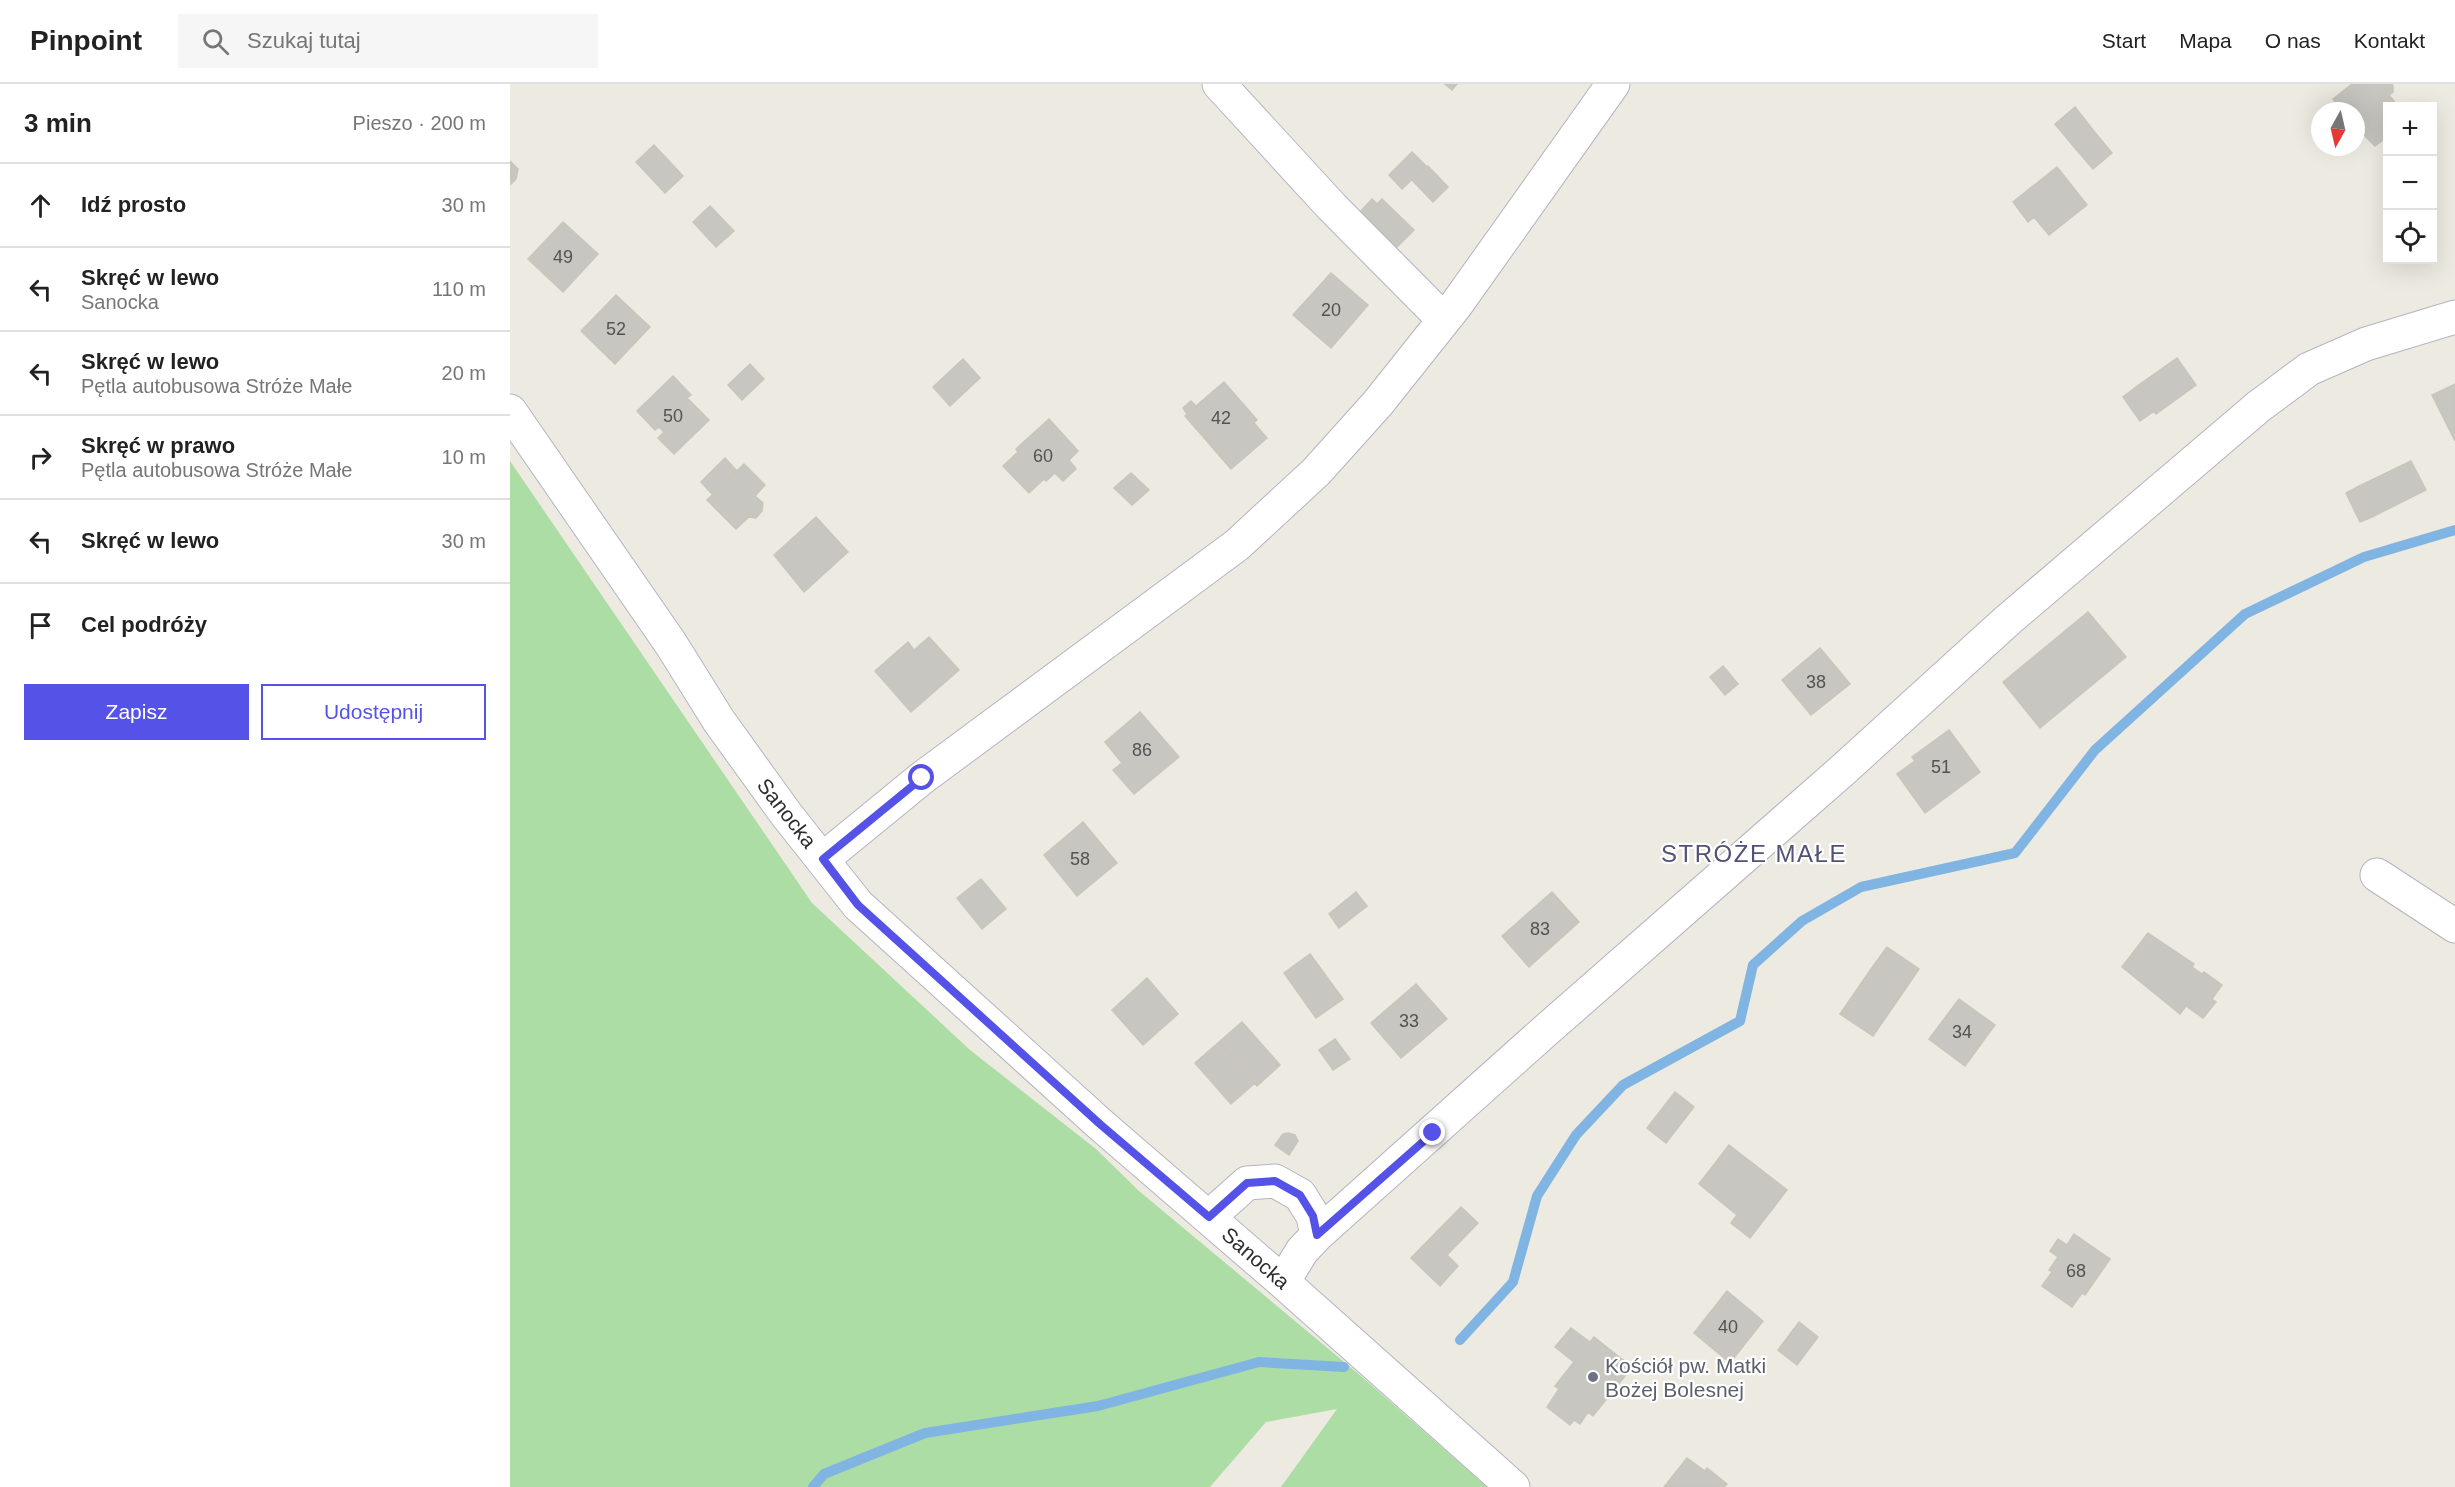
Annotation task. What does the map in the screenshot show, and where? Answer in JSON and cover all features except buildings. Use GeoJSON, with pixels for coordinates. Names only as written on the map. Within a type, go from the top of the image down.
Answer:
{"type":"FeatureCollection","features":[{"type":"Feature","properties":{"kind":"street"},"geometry":{"type":"LineString","coordinates":[[1219,84],[1332,207],[1444,320]]}},
{"type":"Feature","properties":{"kind":"street"},"geometry":{"type":"LineString","coordinates":[[823,859],[922,778],[1237,545],[1316,472],[1378,403],[1444,320],[1613,84]]}},
{"type":"Feature","properties":{"kind":"street"},"geometry":{"type":"LineString","coordinates":[[1283,1282],[1302,1251],[1317,1235],[1844,770],[2008,621],[2258,407],[2309,369],[2366,344],[2455,317]]}},
{"type":"Feature","properties":{"kind":"street","name":"Sanocka"},"geometry":{"type":"LineString","coordinates":[[510,411],[671,644],[719,721],[786,814],[858,905],[1092,1117],[1283,1282],[1513,1487]]}},
{"type":"Feature","properties":{"kind":"street"},"geometry":{"type":"LineString","coordinates":[[2377,875],[2455,926]]}},
{"type":"Feature","properties":{"kind":"street"},"geometry":{"type":"LineString","coordinates":[[1209,1217],[1247,1183],[1275,1181],[1300,1195],[1313,1216],[1317,1235]]}},
{"type":"Feature","properties":{"kind":"green space"},"geometry":{"type":"Polygon","coordinates":[[[510,461],[812,903],[970,1050],[1096,1149],[1139,1191],[1361,1376],[1487,1487],[1281,1487],[1337,1409],[1266,1422],[1210,1487],[510,1487],[510,461]]]}},
{"type":"Feature","properties":{"kind":"waterway"},"geometry":{"type":"LineString","coordinates":[[1460,1340],[1513,1282],[1537,1196],[1576,1135],[1623,1085],[1740,1021],[1753,965],[1802,921],[1861,887],[2015,853],[2095,750],[2245,614],[2364,557],[2455,530]]}},
{"type":"Feature","properties":{"kind":"waterway"},"geometry":{"type":"LineString","coordinates":[[813,1487],[824,1474],[925,1433],[1098,1406],[1259,1362],[1344,1367]]}},
{"type":"Feature","properties":{"kind":"place","name":"Kościół pw. Matki Bożej Bolesnej"},"geometry":{"type":"Point","coordinates":[1593,1377]}},
{"type":"Feature","properties":{"kind":"district","name":"STRÓŻE MAŁE"},"geometry":{"type":"Point","coordinates":[1754,853]}},
{"type":"Feature","properties":{"kind":"route"},"geometry":{"type":"LineString","coordinates":[[922,778],[823,859],[858,905],[1101,1125],[1209,1217],[1224,1206],[1247,1183],[1275,1181],[1300,1195],[1313,1216],[1317,1235],[1433,1133]]}}]}
